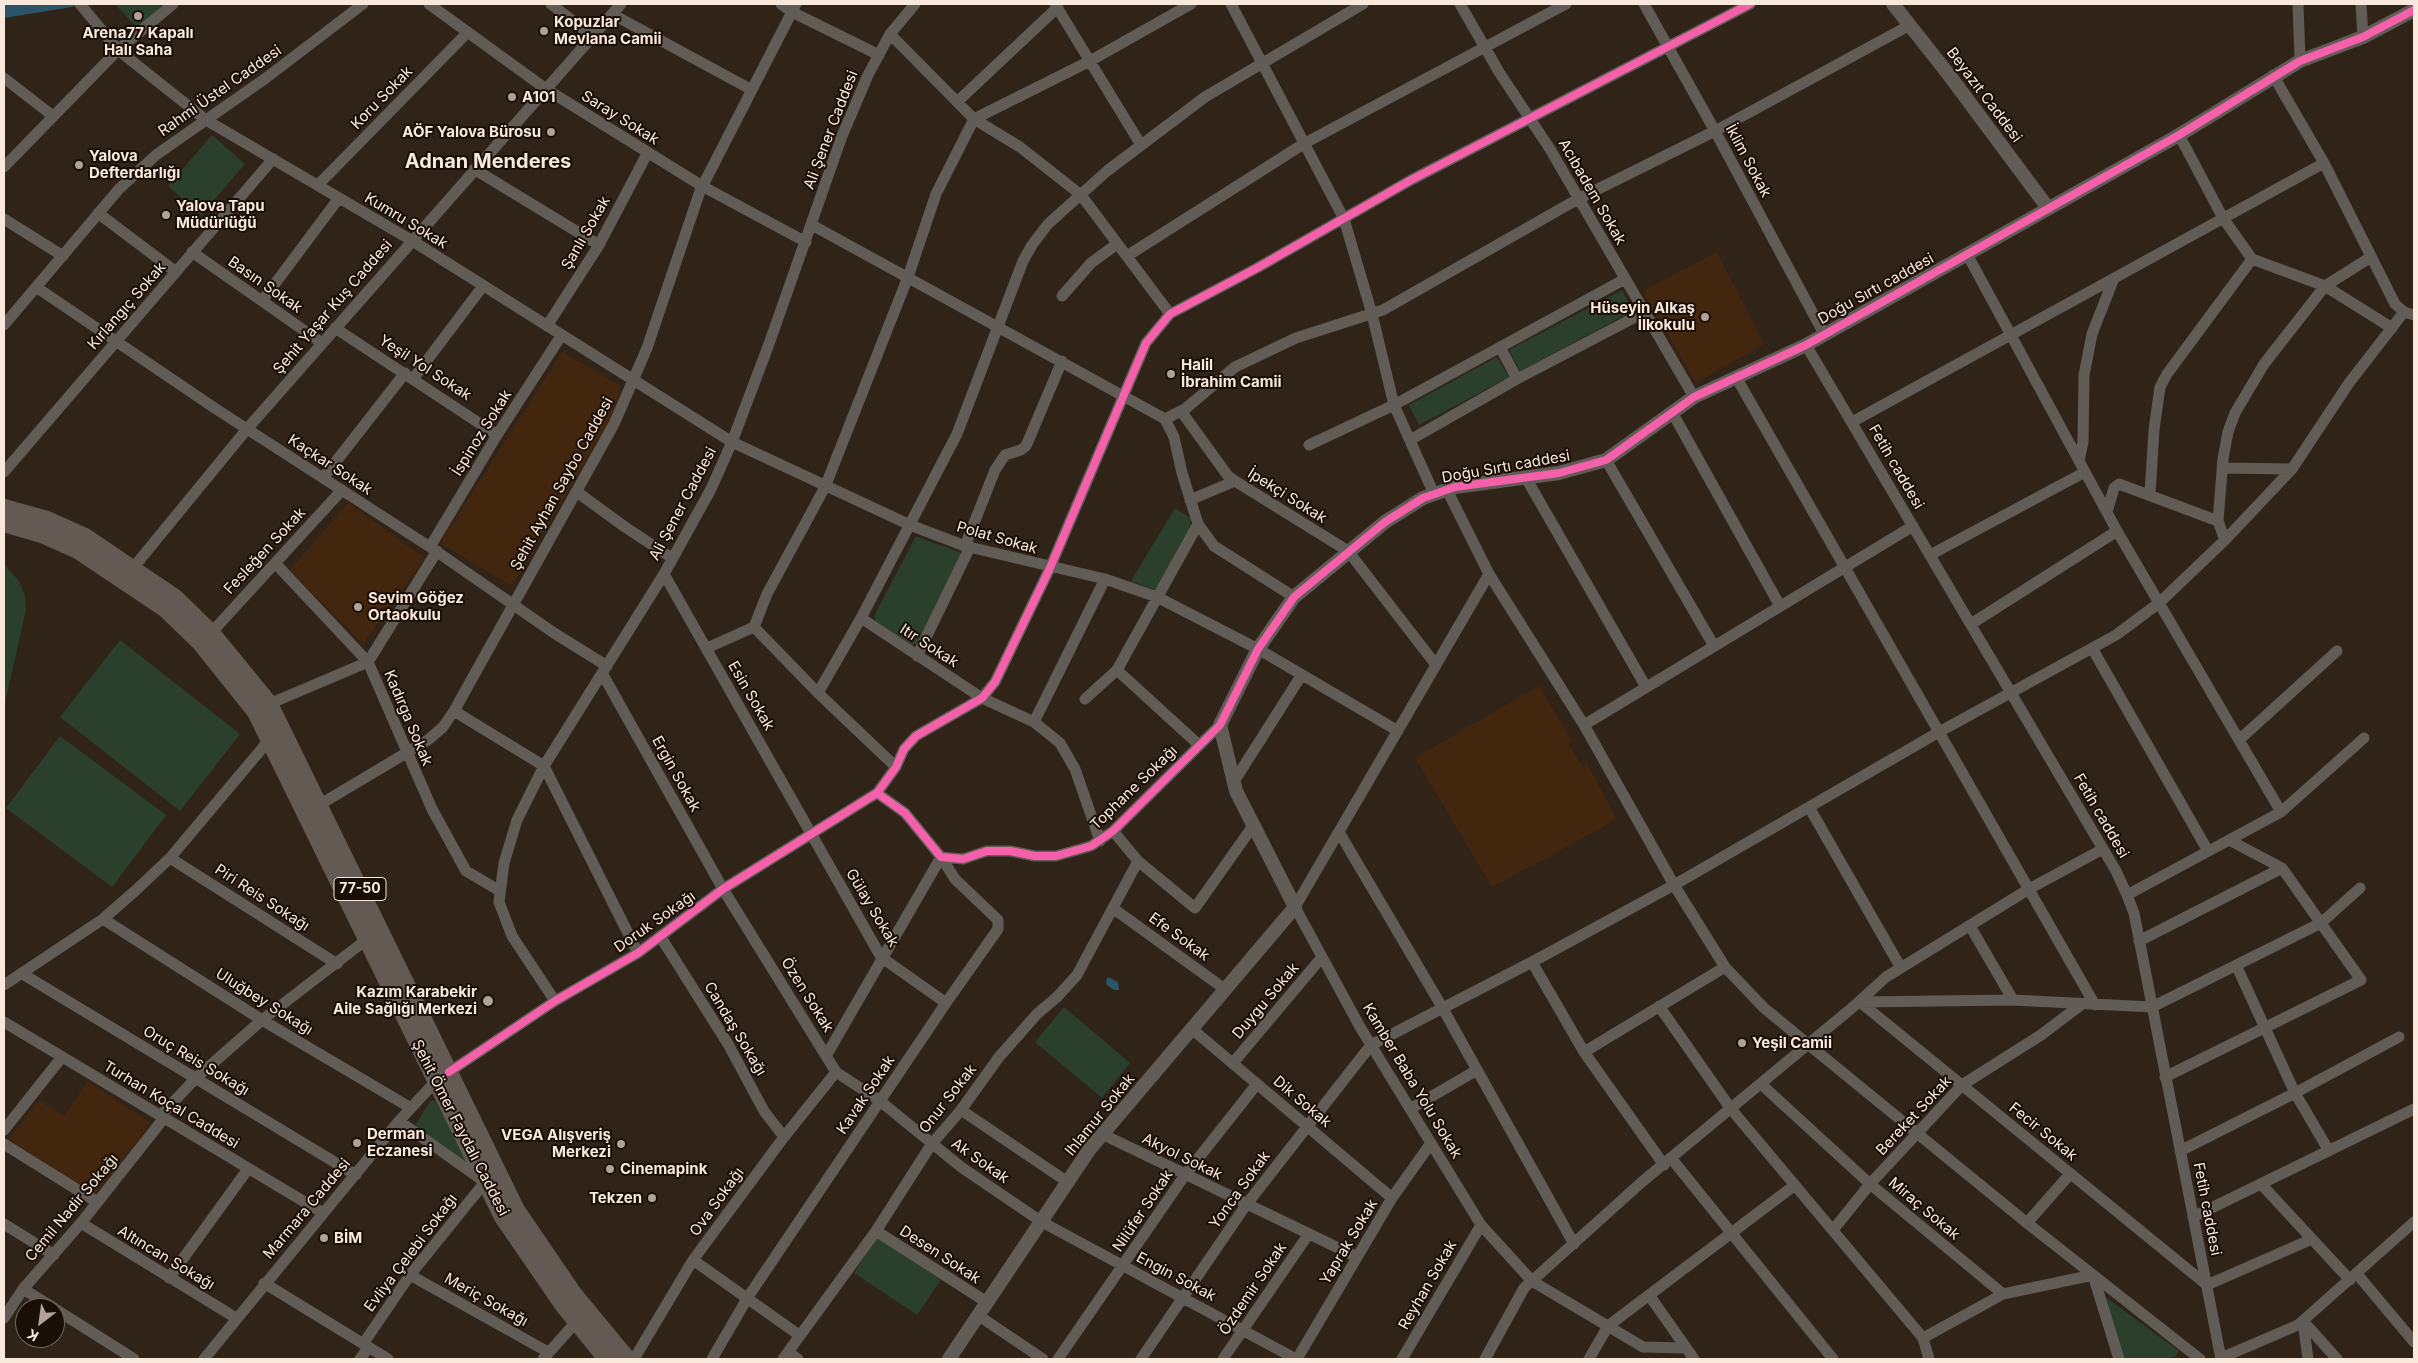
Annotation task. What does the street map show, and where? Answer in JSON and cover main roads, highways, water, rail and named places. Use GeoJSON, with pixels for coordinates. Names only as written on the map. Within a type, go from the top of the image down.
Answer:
{"type":"FeatureCollection","features":[{"type":"Feature","properties":{"kind":"main road","name":"Şehit Ömer Faydalı Caddesi"},"geometry":{"type":"LineString","coordinates":[[4,508],[47,520],[85,537],[129,574],[200,642],[256,712],[366,940],[516,1210],[574,1295],[627,1359]]}},
{"type":"Feature","properties":{"kind":"main road","name":"Şehit Ömer Faydalı Caddesi"},"geometry":{"type":"LineString","coordinates":[[4,523],[42,534],[129,574],[175,598],[211,633],[269,704],[319,805],[442,1077],[485,1182],[503,1217],[562,1303],[607,1359]]}},
{"type":"Feature","properties":{"kind":"water"},"geometry":{"type":"Polygon","coordinates":[[[4,4],[78,4],[72,7],[4,18],[4,4]]]}},
{"type":"Feature","properties":{"kind":"water"},"geometry":{"type":"Polygon","coordinates":[[[1108,977],[1118,982],[1119,990],[1114,990],[1107,985],[1108,977]]]}},
{"type":"Feature","properties":{"kind":"place","name":"Arena77 Kapalı Halı Saha"},"geometry":{"type":"Point","coordinates":[138,16]}},
{"type":"Feature","properties":{"kind":"place","name":"Kopuzlar Mevlana Camii"},"geometry":{"type":"Point","coordinates":[544,31]}},
{"type":"Feature","properties":{"kind":"place","name":"A101"},"geometry":{"type":"Point","coordinates":[512,97]}},
{"type":"Feature","properties":{"kind":"place","name":"AÖF Yalova Bürosu"},"geometry":{"type":"Point","coordinates":[551,132]}},
{"type":"Feature","properties":{"kind":"place","name":"Yalova Defterdarlığı"},"geometry":{"type":"Point","coordinates":[79,165]}},
{"type":"Feature","properties":{"kind":"place","name":"Yalova Tapu Müdürlüğü"},"geometry":{"type":"Point","coordinates":[166,215]}},
{"type":"Feature","properties":{"kind":"place","name":"Hüseyin Alkaş İlkokulu"},"geometry":{"type":"Point","coordinates":[1705,317]}},
{"type":"Feature","properties":{"kind":"place","name":"Halil İbrahim Camii"},"geometry":{"type":"Point","coordinates":[1171,374]}},
{"type":"Feature","properties":{"kind":"place","name":"Sevim Göğez Ortaokulu"},"geometry":{"type":"Point","coordinates":[358,607]}},
{"type":"Feature","properties":{"kind":"place","name":"Kazım Karabekir Aile Sağlığı Merkezi"},"geometry":{"type":"Point","coordinates":[488,1001]}},
{"type":"Feature","properties":{"kind":"place","name":"Yeşil Camii"},"geometry":{"type":"Point","coordinates":[1742,1043]}},
{"type":"Feature","properties":{"kind":"place","name":"Derman Eczanesi"},"geometry":{"type":"Point","coordinates":[357,1143]}},
{"type":"Feature","properties":{"kind":"place","name":"VEGA Alışveriş Merkezi"},"geometry":{"type":"Point","coordinates":[621,1144]}},
{"type":"Feature","properties":{"kind":"place","name":"Cinemapink"},"geometry":{"type":"Point","coordinates":[610,1169]}},
{"type":"Feature","properties":{"kind":"place","name":"Tekzen"},"geometry":{"type":"Point","coordinates":[652,1198]}},
{"type":"Feature","properties":{"kind":"place","name":"BİM"},"geometry":{"type":"Point","coordinates":[324,1238]}},
{"type":"Feature","properties":{"kind":"district","name":"Adnan Menderes"},"geometry":{"type":"Point","coordinates":[488,162]}}]}
